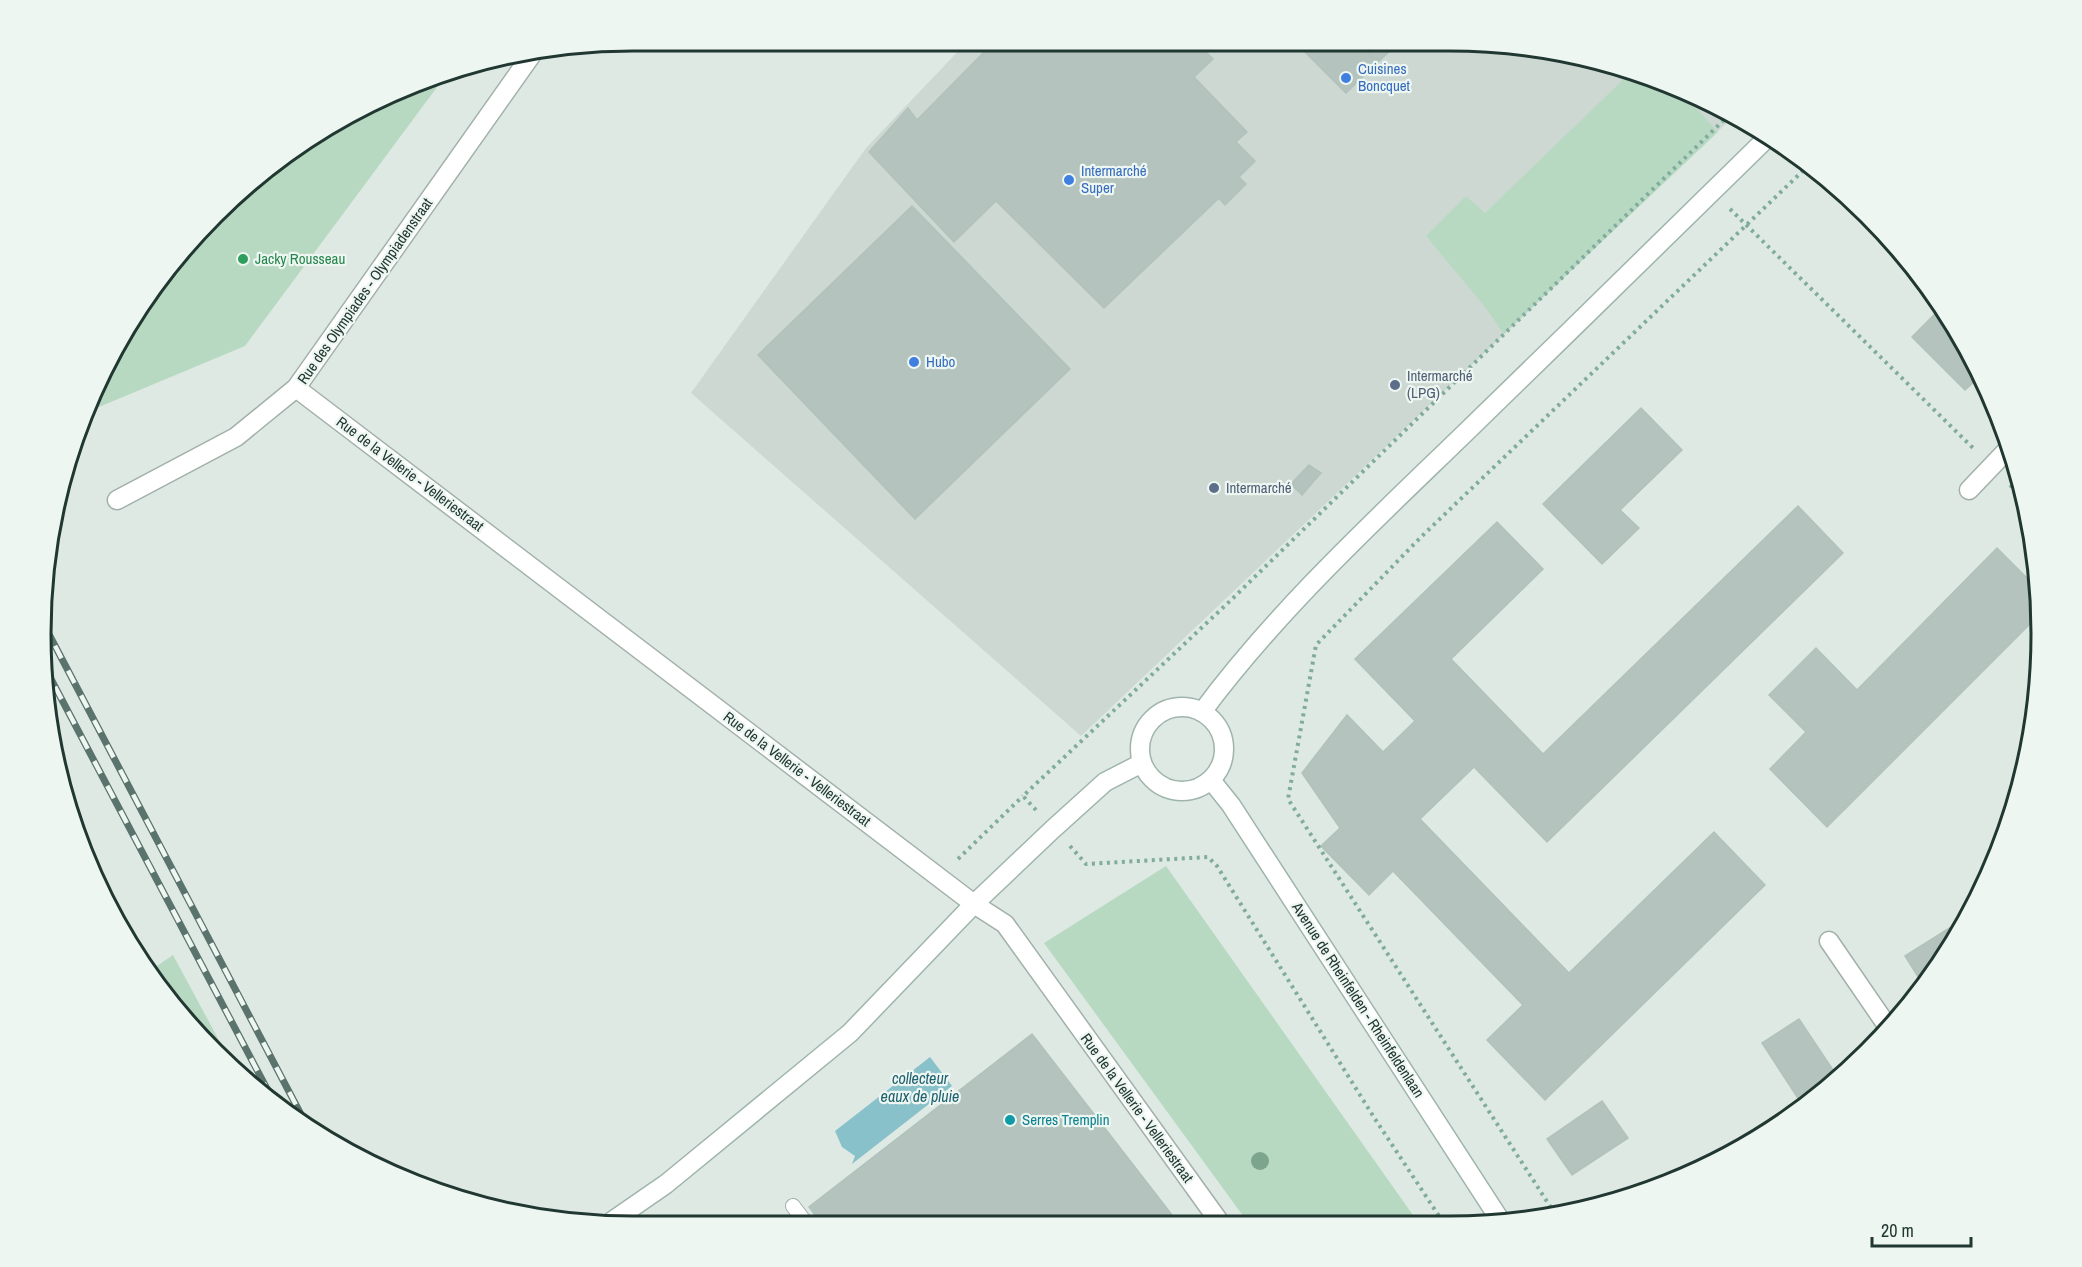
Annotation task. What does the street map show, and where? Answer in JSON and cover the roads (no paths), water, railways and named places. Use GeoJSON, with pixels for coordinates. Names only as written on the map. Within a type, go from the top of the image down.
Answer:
{"type":"FeatureCollection","features":[{"type":"Feature","properties":{"kind":"main road","name":"Rue des Olympiades - Olympiadenstraat"},"geometry":{"type":"LineString","coordinates":[[117,500],[236,436],[296,388],[528,61]]}},
{"type":"Feature","properties":{"kind":"main road"},"geometry":{"type":"LineString","coordinates":[[1202,712],[1263,634],[1371,525],[1762,143]]}},
{"type":"Feature","properties":{"kind":"main road","name":"Rue de la Vellerie - Velleriestraat"},"geometry":{"type":"LineString","coordinates":[[296,388],[974,904],[1005,924],[1215,1216]]}},
{"type":"Feature","properties":{"kind":"main road"},"geometry":{"type":"LineString","coordinates":[[1969,490],[2003,454]]}},
{"type":"Feature","properties":{"kind":"main road"},"geometry":{"type":"LineString","coordinates":[[1190,708],[1202,712],[1220,731],[1223,757],[1219,769],[1211,780],[1199,788],[1186,791],[1172,790],[1159,785],[1149,776],[1142,763],[1141,739],[1146,727],[1165,711],[1190,708]]}},
{"type":"Feature","properties":{"kind":"main road"},"geometry":{"type":"LineString","coordinates":[[620,1216],[685,1169],[850,1033],[974,904],[1053,829],[1105,782],[1142,763]]}},
{"type":"Feature","properties":{"kind":"main road","name":"Avenue de Rheinfelden - Rheinfeldenlaan"},"geometry":{"type":"LineString","coordinates":[[1211,780],[1231,805],[1496,1214]]}},
{"type":"Feature","properties":{"kind":"main road"},"geometry":{"type":"LineString","coordinates":[[1829,941],[1884,1021]]}},
{"type":"Feature","properties":{"kind":"lane"},"geometry":{"type":"LineString","coordinates":[[793,1206],[800,1216]]}},
{"type":"Feature","properties":{"kind":"water","name":"collecteur eaux de pluie"},"geometry":{"type":"Polygon","coordinates":[[[930,1057],[952,1086],[852,1164],[855,1156],[842,1147],[835,1131],[930,1057]]]}},
{"type":"Feature","properties":{"kind":"railway"},"geometry":{"type":"LineString","coordinates":[[51,638],[299,1110]]}},
{"type":"Feature","properties":{"kind":"railway"},"geometry":{"type":"LineString","coordinates":[[53,683],[264,1084]]}},
{"type":"Feature","properties":{"kind":"place","name":"Cuisines Boncquet"},"geometry":{"type":"Point","coordinates":[1346,78]}},
{"type":"Feature","properties":{"kind":"place","name":"Intermarché Super"},"geometry":{"type":"Point","coordinates":[1069,180]}},
{"type":"Feature","properties":{"kind":"place","name":"Jacky Rousseau"},"geometry":{"type":"Point","coordinates":[243,259]}},
{"type":"Feature","properties":{"kind":"place","name":"Hubo"},"geometry":{"type":"Point","coordinates":[914,362]}},
{"type":"Feature","properties":{"kind":"place","name":"Intermarché (LPG)"},"geometry":{"type":"Point","coordinates":[1395,385]}},
{"type":"Feature","properties":{"kind":"place","name":"Intermarché"},"geometry":{"type":"Point","coordinates":[1214,488]}},
{"type":"Feature","properties":{"kind":"place","name":"Serres Tremplin"},"geometry":{"type":"Point","coordinates":[1010,1120]}}]}
